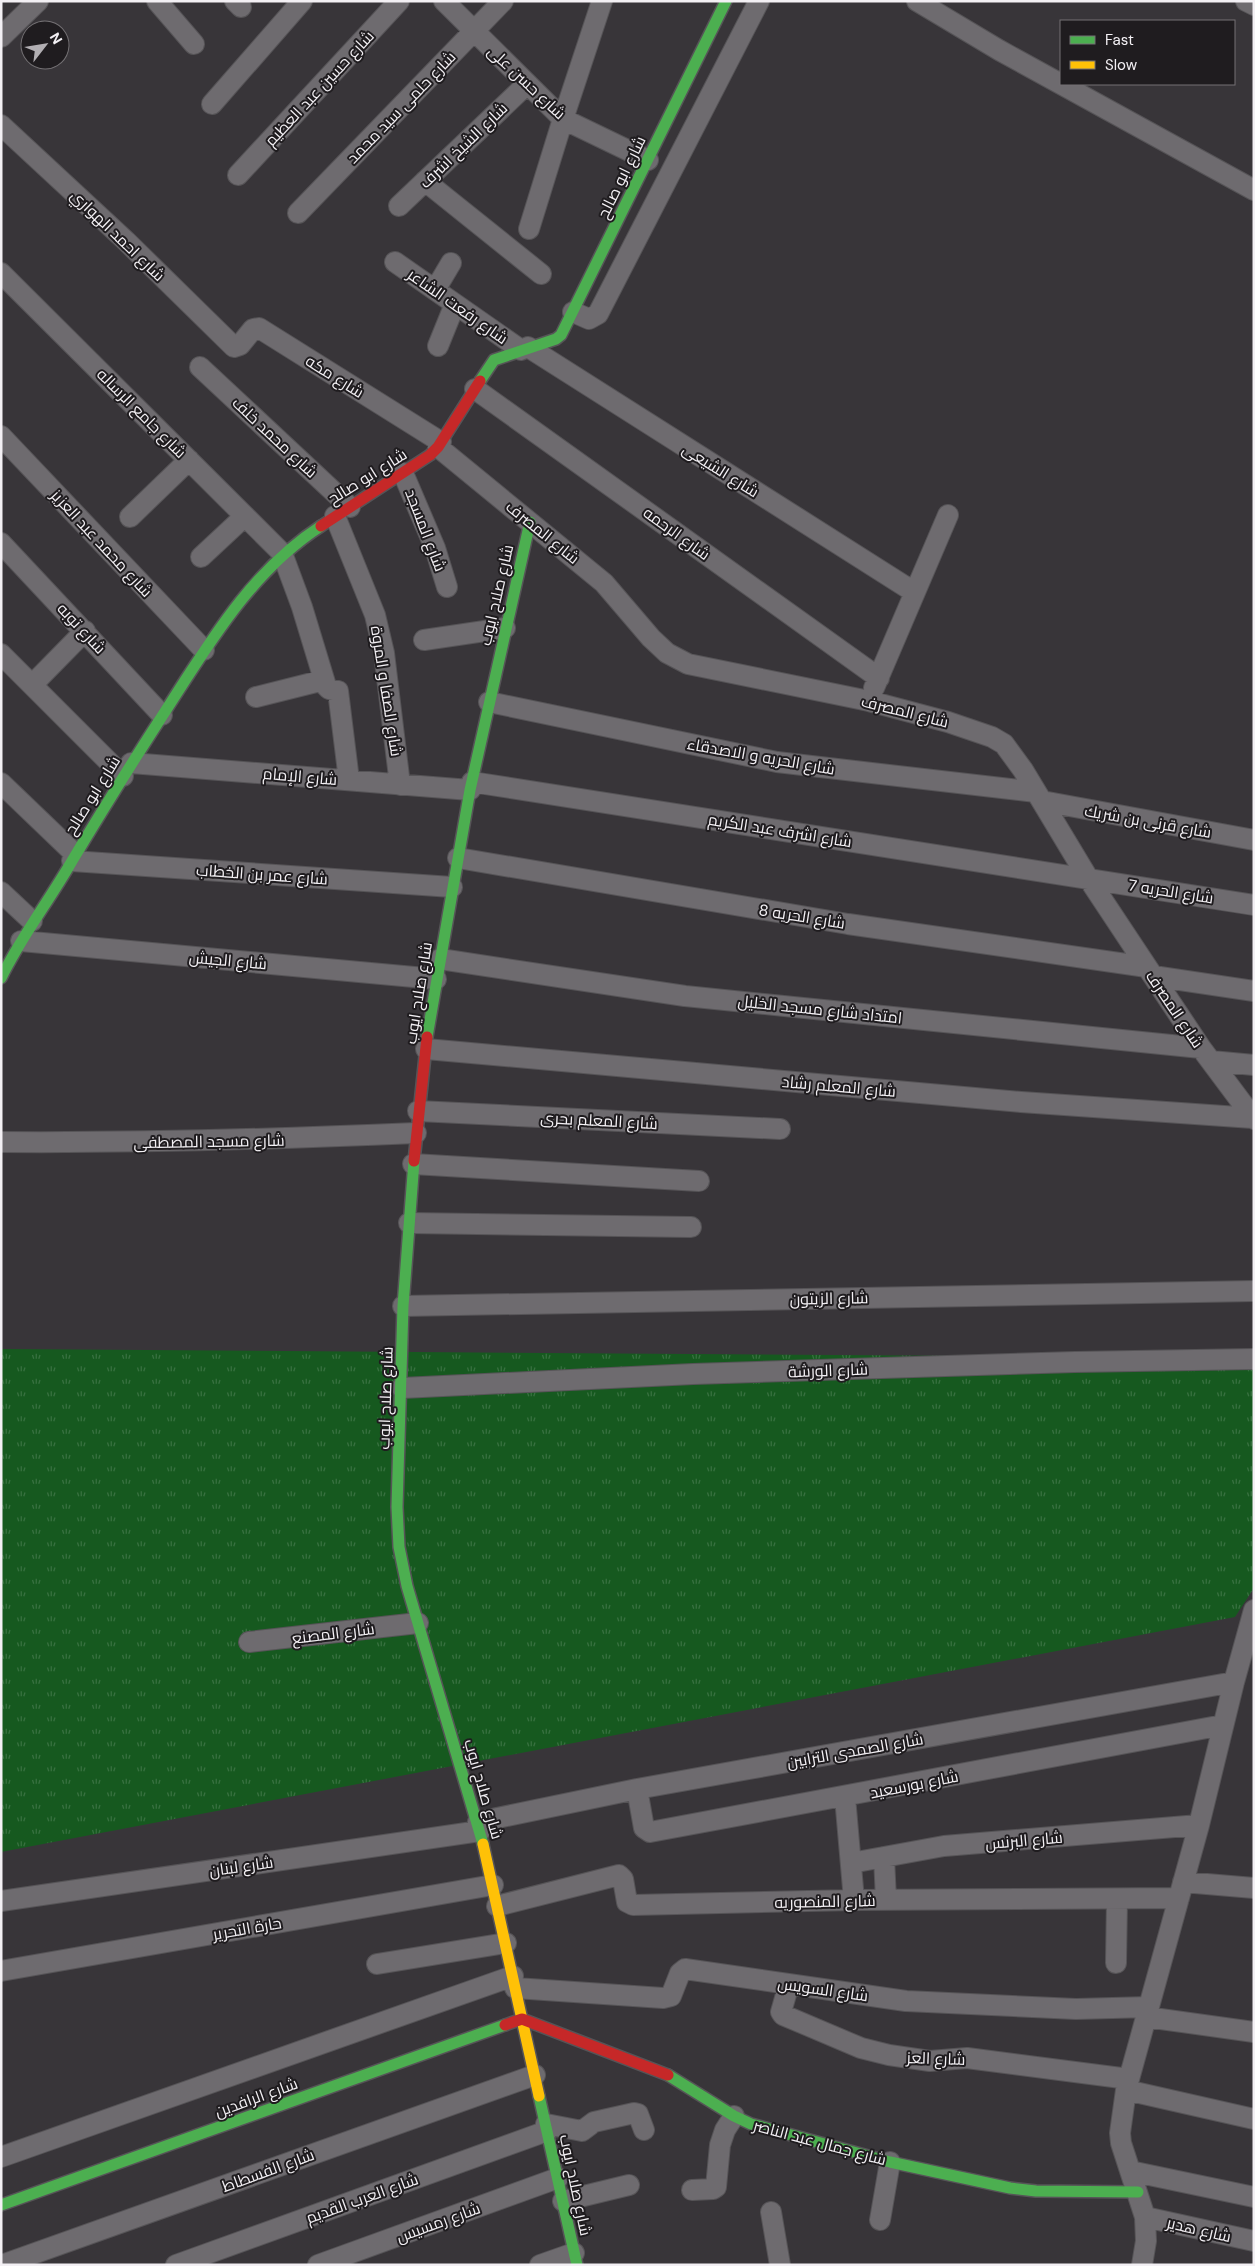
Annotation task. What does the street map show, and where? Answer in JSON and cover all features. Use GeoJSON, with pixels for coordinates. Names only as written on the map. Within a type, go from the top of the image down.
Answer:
{"type":"FeatureCollection","features":[{"type":"Feature","properties":{"kind":"street"},"geometry":{"type":"LineString","coordinates":[[1,37],[38,1]]}},
{"type":"Feature","properties":{"kind":"street"},"geometry":{"type":"LineString","coordinates":[[158,1],[194,44]]}},
{"type":"Feature","properties":{"kind":"street"},"geometry":{"type":"LineString","coordinates":[[212,104],[302,1]]}},
{"type":"Feature","properties":{"kind":"street","name":"شارع حسين عبد العظيم"},"geometry":{"type":"LineString","coordinates":[[238,175],[399,1]]}},
{"type":"Feature","properties":{"kind":"street","name":"شارع حسن على"},"geometry":{"type":"LineString","coordinates":[[444,1],[563,118],[648,160]]}},
{"type":"Feature","properties":{"kind":"street","name":"شارع حلمى سيد محمد"},"geometry":{"type":"LineString","coordinates":[[298,214],[503,1]]}},
{"type":"Feature","properties":{"kind":"street"},"geometry":{"type":"LineString","coordinates":[[529,229],[602,1]]}},
{"type":"Feature","properties":{"kind":"street","name":"شارع ابو صالح"},"geometry":{"type":"LineString","coordinates":[[1,978],[32,921],[74,858],[127,769],[204,650],[261,574],[282,553],[342,511],[430,455],[494,360],[556,339],[561,335],[648,160],[727,34],[726,1]]}},
{"type":"Feature","properties":{"kind":"street"},"geometry":{"type":"LineString","coordinates":[[573,312],[589,319],[598,314],[727,34],[759,1]]}},
{"type":"Feature","properties":{"kind":"street"},"geometry":{"type":"LineString","coordinates":[[917,1],[1060,83]]}},
{"type":"Feature","properties":{"kind":"street"},"geometry":{"type":"LineString","coordinates":[[1246,1],[1254,5]]}},
{"type":"Feature","properties":{"kind":"street","name":"شارع الشيخ اشرف"},"geometry":{"type":"LineString","coordinates":[[399,206],[527,84]]}},
{"type":"Feature","properties":{"kind":"street"},"geometry":{"type":"LineString","coordinates":[[1063,85],[1254,190]]}},
{"type":"Feature","properties":{"kind":"street","name":"شارع احمد الهواري"},"geometry":{"type":"LineString","coordinates":[[1,125],[126,241],[234,347]]}},
{"type":"Feature","properties":{"kind":"street"},"geometry":{"type":"LineString","coordinates":[[425,181],[541,274]]}},
{"type":"Feature","properties":{"kind":"street","name":"شارع رفعت الشاعر"},"geometry":{"type":"LineString","coordinates":[[396,262],[455,304],[525,349]]}},
{"type":"Feature","properties":{"kind":"street"},"geometry":{"type":"LineString","coordinates":[[436,290],[452,263]]}},
{"type":"Feature","properties":{"kind":"street","name":"شارع جامع الرساله"},"geometry":{"type":"LineString","coordinates":[[1,273],[282,553]]}},
{"type":"Feature","properties":{"kind":"street"},"geometry":{"type":"LineString","coordinates":[[438,346],[455,304]]}},
{"type":"Feature","properties":{"kind":"street","name":"شارع مكه"},"geometry":{"type":"LineString","coordinates":[[234,347],[240,345],[253,329],[259,328],[439,444]]}},
{"type":"Feature","properties":{"kind":"street","name":"شارع الشيعى"},"geometry":{"type":"LineString","coordinates":[[525,349],[914,592]]}},
{"type":"Feature","properties":{"kind":"street","name":"شارع محمد خلف"},"geometry":{"type":"LineString","coordinates":[[200,367],[342,511]]}},
{"type":"Feature","properties":{"kind":"street","name":"شارع الرحمه"},"geometry":{"type":"LineString","coordinates":[[475,389],[879,678]]}},
{"type":"Feature","properties":{"kind":"street","name":"شارع محمد عبد العزيز"},"geometry":{"type":"LineString","coordinates":[[1,436],[204,650]]}},
{"type":"Feature","properties":{"kind":"street","name":"شارع المصرف"},"geometry":{"type":"LineString","coordinates":[[439,444],[604,583],[662,648],[688,664],[869,702],[948,722],[992,736],[1004,744],[1013,755],[1088,878],[1150,972],[1206,1055],[1253,1119]]}},
{"type":"Feature","properties":{"kind":"street"},"geometry":{"type":"LineString","coordinates":[[130,517],[189,460]]}},
{"type":"Feature","properties":{"kind":"street","name":"شارع المسجد"},"geometry":{"type":"LineString","coordinates":[[404,473],[432,540],[447,587]]}},
{"type":"Feature","properties":{"kind":"street","name":"شارع الصفا و المروة"},"geometry":{"type":"LineString","coordinates":[[342,511],[384,653],[400,785]]}},
{"type":"Feature","properties":{"kind":"street"},"geometry":{"type":"LineString","coordinates":[[869,702],[948,515]]}},
{"type":"Feature","properties":{"kind":"street"},"geometry":{"type":"LineString","coordinates":[[201,557],[245,516]]}},
{"type":"Feature","properties":{"kind":"street","name":"شارع صلاح ايوب"},"geometry":{"type":"LineString","coordinates":[[530,522],[471,786],[436,979],[426,1049],[413,1164],[403,1306],[397,1507],[399,1547],[407,1586],[479,1826],[575,2259]]}},
{"type":"Feature","properties":{"kind":"street","name":"شارع توبه"},"geometry":{"type":"LineString","coordinates":[[1,543],[162,715]]}},
{"type":"Feature","properties":{"kind":"street"},"geometry":{"type":"LineString","coordinates":[[282,553],[302,607],[327,688],[338,691],[348,780]]}},
{"type":"Feature","properties":{"kind":"street"},"geometry":{"type":"LineString","coordinates":[[424,640],[505,628]]}},
{"type":"Feature","properties":{"kind":"street"},"geometry":{"type":"LineString","coordinates":[[32,685],[85,631]]}},
{"type":"Feature","properties":{"kind":"street"},"geometry":{"type":"LineString","coordinates":[[1,654],[32,685],[127,769]]}},
{"type":"Feature","properties":{"kind":"street"},"geometry":{"type":"LineString","coordinates":[[256,696],[324,680]]}},
{"type":"Feature","properties":{"kind":"street","name":"شارع الحريه و الاصدقاء"},"geometry":{"type":"LineString","coordinates":[[489,702],[777,762],[1039,797]]}},
{"type":"Feature","properties":{"kind":"street","name":"شارع الإمام"},"geometry":{"type":"LineString","coordinates":[[127,769],[348,780],[400,785],[471,786]]}},
{"type":"Feature","properties":{"kind":"street"},"geometry":{"type":"LineString","coordinates":[[1,783],[74,858]]}},
{"type":"Feature","properties":{"kind":"street","name":"شارع اشرف عبد الكريم"},"geometry":{"type":"LineString","coordinates":[[471,786],[1088,878]]}},
{"type":"Feature","properties":{"kind":"street","name":"شارع قرنى بن شريك"},"geometry":{"type":"LineString","coordinates":[[1039,797],[1254,840]]}},
{"type":"Feature","properties":{"kind":"street","name":"شارع عمر بن الخطاب"},"geometry":{"type":"LineString","coordinates":[[74,858],[452,887]]}},
{"type":"Feature","properties":{"kind":"street","name":"شارع الحريه 8"},"geometry":{"type":"LineString","coordinates":[[458,858],[848,924],[1150,972],[1254,991]]}},
{"type":"Feature","properties":{"kind":"street","name":"شارع الحريه 7"},"geometry":{"type":"LineString","coordinates":[[1088,878],[1254,905]]}},
{"type":"Feature","properties":{"kind":"street"},"geometry":{"type":"LineString","coordinates":[[1,892],[32,921]]}},
{"type":"Feature","properties":{"kind":"street","name":"شارع الجيش"},"geometry":{"type":"LineString","coordinates":[[21,941],[436,979]]}},
{"type":"Feature","properties":{"kind":"street","name":"امتداد شارع مسجد الخليل"},"geometry":{"type":"LineString","coordinates":[[440,959],[685,996],[1206,1055],[1254,1065]]}},
{"type":"Feature","properties":{"kind":"street","name":"شارع المعلم رشاد"},"geometry":{"type":"LineString","coordinates":[[426,1049],[1021,1102],[1253,1119]]}},
{"type":"Feature","properties":{"kind":"street","name":"شارع المعلم بحرى"},"geometry":{"type":"LineString","coordinates":[[418,1111],[780,1129]]}},
{"type":"Feature","properties":{"kind":"street","name":"شارع مسجد المصطفى"},"geometry":{"type":"LineString","coordinates":[[1,1142],[112,1143],[255,1140],[416,1133]]}},
{"type":"Feature","properties":{"kind":"street"},"geometry":{"type":"LineString","coordinates":[[413,1164],[699,1181]]}},
{"type":"Feature","properties":{"kind":"street"},"geometry":{"type":"LineString","coordinates":[[409,1223],[691,1227]]}},
{"type":"Feature","properties":{"kind":"street","name":"شارع الزيتون"},"geometry":{"type":"LineString","coordinates":[[403,1306],[1254,1291]]}},
{"type":"Feature","properties":{"kind":"street","name":"شارع الورشة"},"geometry":{"type":"LineString","coordinates":[[402,1388],[693,1374],[1074,1362],[1254,1359]]}},
{"type":"Feature","properties":{"kind":"street","name":"شارع المصنع"},"geometry":{"type":"LineString","coordinates":[[249,1642],[418,1623]]}},
{"type":"Feature","properties":{"kind":"street"},"geometry":{"type":"LineString","coordinates":[[1142,2265],[1146,2241],[1145,2217],[1123,2152],[1120,2133],[1128,2085],[1199,1825],[1234,1682],[1252,1623]]}},
{"type":"Feature","properties":{"kind":"street","name":"شارع الصمدى الترابين"},"geometry":{"type":"LineString","coordinates":[[479,1826],[637,1789],[1234,1682]]}},
{"type":"Feature","properties":{"kind":"street","name":"شارع بورسعيد"},"geometry":{"type":"LineString","coordinates":[[637,1789],[644,1828],[650,1832],[1223,1725]]}},
{"type":"Feature","properties":{"kind":"street"},"geometry":{"type":"LineString","coordinates":[[845,1797],[854,1900]]}},
{"type":"Feature","properties":{"kind":"street","name":"شارع البرنس"},"geometry":{"type":"LineString","coordinates":[[851,1863],[944,1846],[1199,1825]]}},
{"type":"Feature","properties":{"kind":"street","name":"شارع لبنان"},"geometry":{"type":"LineString","coordinates":[[1,1901],[479,1826]]}},
{"type":"Feature","properties":{"kind":"street"},"geometry":{"type":"LineString","coordinates":[[884,1857],[886,1900]]}},
{"type":"Feature","properties":{"kind":"street","name":"شارع المنصوريه"},"geometry":{"type":"LineString","coordinates":[[497,1906],[615,1875],[621,1876],[623,1879],[626,1899],[629,1905],[854,1900],[1117,1899],[1181,1890],[1254,1888]]}},
{"type":"Feature","properties":{"kind":"street","name":"حارة التحرير"},"geometry":{"type":"LineString","coordinates":[[1,1971],[493,1885]]}},
{"type":"Feature","properties":{"kind":"street"},"geometry":{"type":"LineString","coordinates":[[1116,1963],[1117,1899]]}},
{"type":"Feature","properties":{"kind":"street"},"geometry":{"type":"LineString","coordinates":[[377,1964],[506,1943]]}},
{"type":"Feature","properties":{"kind":"street","name":"شارع السويس"},"geometry":{"type":"LineString","coordinates":[[514,1982],[663,1998],[671,1996],[680,1973],[685,1969],[916,2002],[1147,2012],[1254,2032]]}},
{"type":"Feature","properties":{"kind":"street"},"geometry":{"type":"LineString","coordinates":[[1,2157],[514,1982]]}},
{"type":"Feature","properties":{"kind":"street","name":"شارع العز"},"geometry":{"type":"LineString","coordinates":[[789,1984],[781,2012],[782,2015],[875,2052],[930,2061],[967,2058],[1128,2085],[1254,2119]]}},
{"type":"Feature","properties":{"kind":"street","name":"شارع جمال عبد الناصر"},"geometry":{"type":"LineString","coordinates":[[522,2019],[666,2074],[734,2116],[769,2130],[890,2162],[1010,2188],[1036,2191],[1138,2192]]}},
{"type":"Feature","properties":{"kind":"street","name":"شارع الرافدين"},"geometry":{"type":"LineString","coordinates":[[1,2205],[522,2019]]}},
{"type":"Feature","properties":{"kind":"street","name":"شارع الفسطاط"},"geometry":{"type":"LineString","coordinates":[[2,2265],[535,2075]]}},
{"type":"Feature","properties":{"kind":"street"},"geometry":{"type":"LineString","coordinates":[[546,2127],[582,2131],[594,2122],[634,2113],[640,2117],[644,2130]]}},
{"type":"Feature","properties":{"kind":"street"},"geometry":{"type":"LineString","coordinates":[[692,2190],[713,2189],[716,2187],[720,2145],[725,2130],[734,2116]]}},
{"type":"Feature","properties":{"kind":"street","name":"شارع العرب القديم"},"geometry":{"type":"LineString","coordinates":[[176,2265],[546,2127]]}},
{"type":"Feature","properties":{"kind":"street"},"geometry":{"type":"LineString","coordinates":[[880,2220],[890,2162]]}},
{"type":"Feature","properties":{"kind":"street"},"geometry":{"type":"LineString","coordinates":[[1130,2171],[1254,2196]]}},
{"type":"Feature","properties":{"kind":"street","name":"شارع رمسيس"},"geometry":{"type":"LineString","coordinates":[[318,2265],[558,2178]]}},
{"type":"Feature","properties":{"kind":"street"},"geometry":{"type":"LineString","coordinates":[[563,2201],[629,2184]]}},
{"type":"Feature","properties":{"kind":"street"},"geometry":{"type":"LineString","coordinates":[[772,2212],[780,2265]]}},
{"type":"Feature","properties":{"kind":"street","name":"شارع هدير"},"geometry":{"type":"LineString","coordinates":[[1145,2217],[1254,2241]]}},
{"type":"Feature","properties":{"kind":"street"},"geometry":{"type":"LineString","coordinates":[[540,2265],[575,2259]]}},
{"type":"Feature","properties":{"kind":"green space"},"geometry":{"type":"Polygon","coordinates":[[[1,1349],[1254,1358],[1254,1588],[1235,1617],[1,1852],[1,1349]]]}},
{"type":"Feature","properties":{"kind":"traffic: fast"},"geometry":{"type":"LineString","coordinates":[[480,381],[494,360],[556,339],[561,335],[726,1]]}},
{"type":"Feature","properties":{"kind":"traffic: fast"},"geometry":{"type":"LineString","coordinates":[[427,1037],[470,790],[530,522]]}},
{"type":"Feature","properties":{"kind":"traffic: fast"},"geometry":{"type":"LineString","coordinates":[[1,978],[17,948],[119,784],[217,632],[274,563],[321,526]]}},
{"type":"Feature","properties":{"kind":"traffic: fast"},"geometry":{"type":"LineString","coordinates":[[414,1161],[403,1306],[397,1507],[399,1547],[407,1586],[483,1844]]}},
{"type":"Feature","properties":{"kind":"traffic: fast"},"geometry":{"type":"LineString","coordinates":[[1,2205],[505,2025]]}},
{"type":"Feature","properties":{"kind":"traffic: fast"},"geometry":{"type":"LineString","coordinates":[[668,2075],[734,2116],[751,2124],[890,2162],[1010,2188],[1036,2191],[1138,2192]]}},
{"type":"Feature","properties":{"kind":"traffic: fast"},"geometry":{"type":"LineString","coordinates":[[539,2096],[577,2265]]}},
{"type":"Feature","properties":{"kind":"traffic: slow"},"geometry":{"type":"LineString","coordinates":[[483,1844],[539,2096]]}},
{"type":"Feature","properties":{"kind":"traffic: jam"},"geometry":{"type":"LineString","coordinates":[[321,526],[430,455],[438,447],[480,381]]}},
{"type":"Feature","properties":{"kind":"traffic: jam"},"geometry":{"type":"LineString","coordinates":[[414,1161],[427,1037]]}},
{"type":"Feature","properties":{"kind":"traffic: jam"},"geometry":{"type":"LineString","coordinates":[[505,2025],[522,2019],[668,2075]]}}]}
